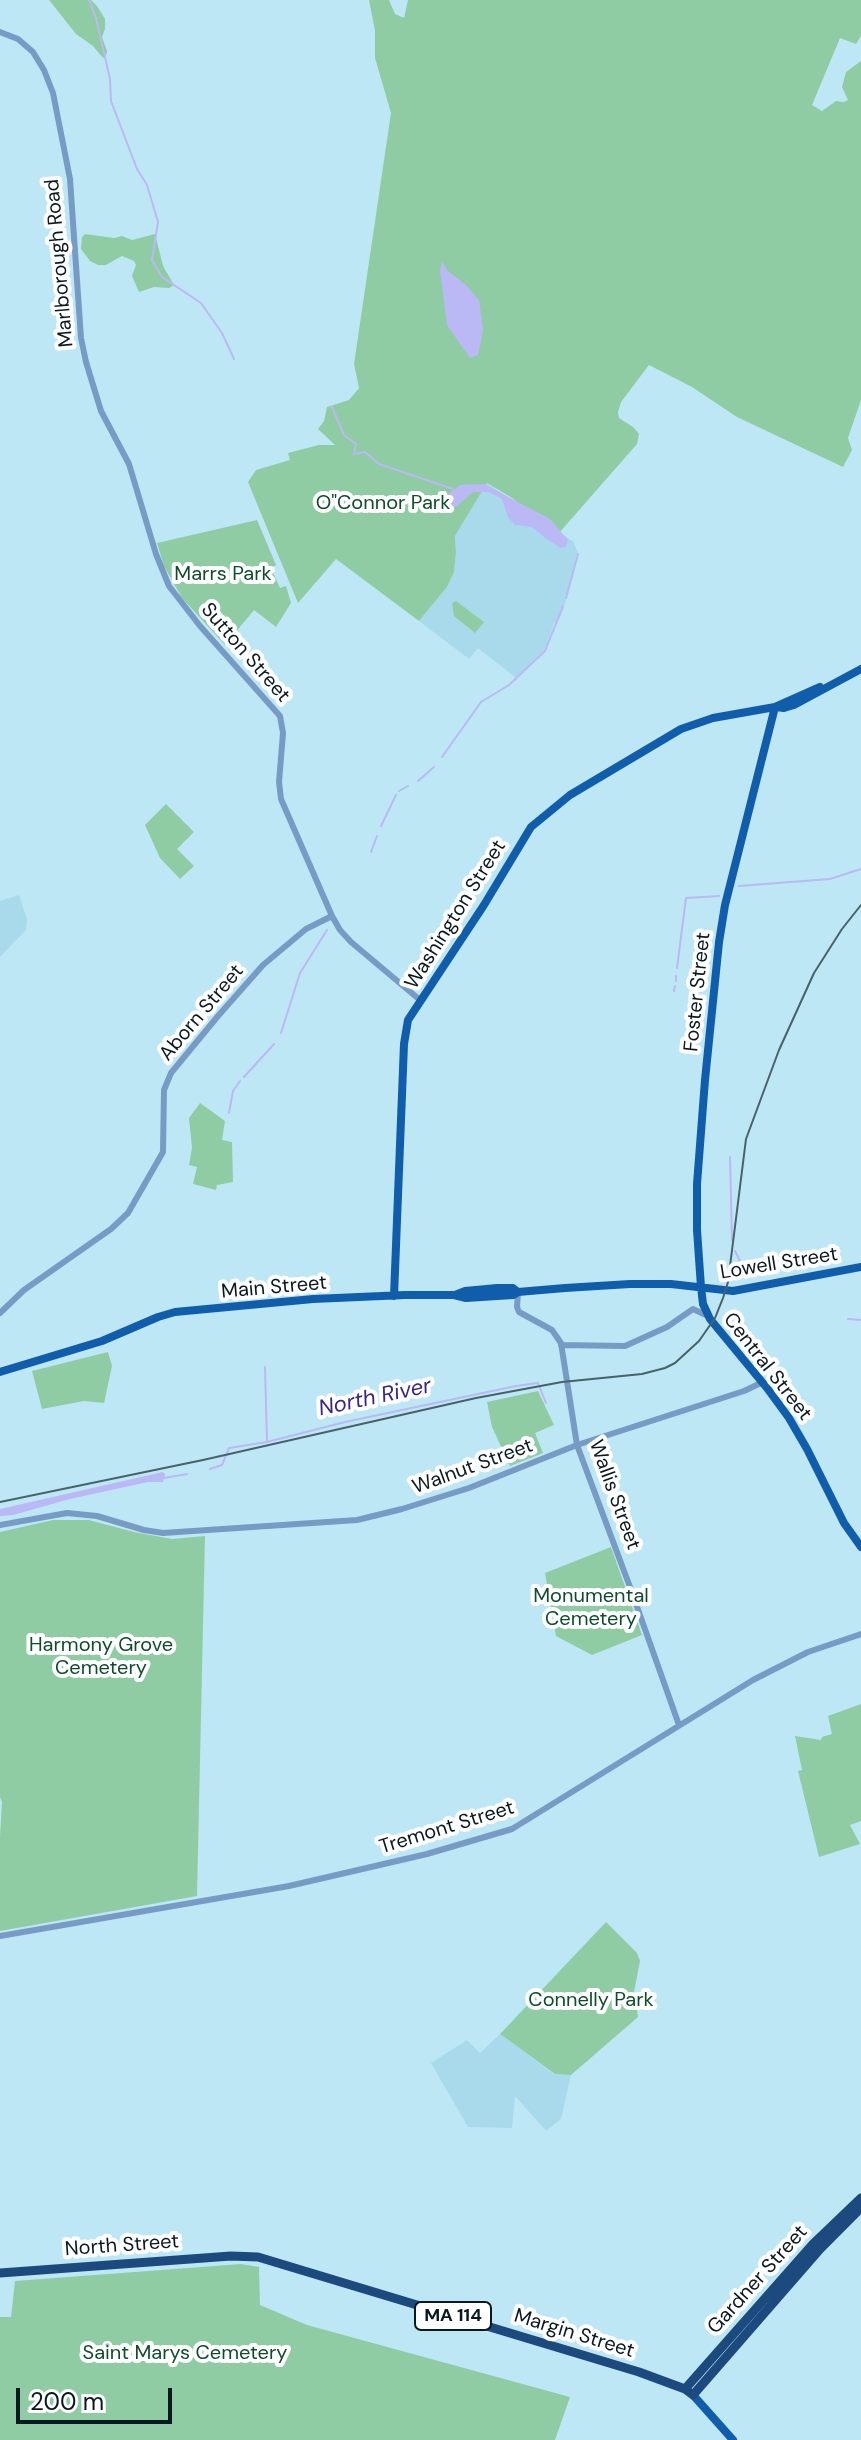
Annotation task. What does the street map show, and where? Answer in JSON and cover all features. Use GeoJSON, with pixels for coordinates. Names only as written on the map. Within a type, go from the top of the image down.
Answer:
{"type":"FeatureCollection","features":[{"type":"Feature","properties":{"kind":"highway","name":"Gardner Street"},"geometry":{"type":"LineString","coordinates":[[689,2392],[861,2198]]}},
{"type":"Feature","properties":{"kind":"highway","name":"Gardner Street"},"geometry":{"type":"LineString","coordinates":[[816,2246],[861,2208]]}},
{"type":"Feature","properties":{"kind":"highway","name":"North Street"},"geometry":{"type":"LineString","coordinates":[[0,2273],[246,2257]]}},
{"type":"Feature","properties":{"kind":"highway","name":"Margin Street"},"geometry":{"type":"LineString","coordinates":[[246,2257],[273,2261],[689,2392]]}},
{"type":"Feature","properties":{"kind":"main road","name":"Washington Street"},"geometry":{"type":"LineString","coordinates":[[775,707],[784,708],[803,702],[861,669]]}},
{"type":"Feature","properties":{"kind":"main road","name":"Washington Street"},"geometry":{"type":"LineString","coordinates":[[394,1296],[404,1044],[408,1020],[482,909],[531,827],[549,810],[580,789],[681,729],[713,718],[775,707],[840,680]]}},
{"type":"Feature","properties":{"kind":"main road"},"geometry":{"type":"LineString","coordinates":[[767,738],[778,719],[803,702]]}},
{"type":"Feature","properties":{"kind":"main road","name":"Foster Street"},"geometry":{"type":"LineString","coordinates":[[701,1287],[697,1239],[698,1175],[719,942],[729,888],[775,707]]}},
{"type":"Feature","properties":{"kind":"main road","name":"Lowell Street"},"geometry":{"type":"LineString","coordinates":[[701,1287],[733,1291],[861,1267]]}},
{"type":"Feature","properties":{"kind":"main road","name":"Main Street"},"geometry":{"type":"LineString","coordinates":[[0,1372],[102,1341],[175,1312],[313,1299],[454,1295],[466,1298],[630,1284],[701,1287]]}},
{"type":"Feature","properties":{"kind":"main road","name":"Central Street"},"geometry":{"type":"LineString","coordinates":[[701,1287],[708,1316],[763,1382],[802,1439],[839,1515],[861,1547]]}},
{"type":"Feature","properties":{"kind":"main road"},"geometry":{"type":"LineString","coordinates":[[689,2392],[733,2440]]}},
{"type":"Feature","properties":{"kind":"street","name":"Marlborough Road"},"geometry":{"type":"LineString","coordinates":[[0,32],[18,39],[33,52],[50,82],[71,183],[84,352],[98,404],[129,464],[143,506]]}},
{"type":"Feature","properties":{"kind":"street","name":"Sutton Street"},"geometry":{"type":"LineString","coordinates":[[143,506],[156,554],[171,590],[280,716],[283,733],[279,782],[281,799],[332,916]]}},
{"type":"Feature","properties":{"kind":"street"},"geometry":{"type":"LineString","coordinates":[[332,916],[351,942],[420,1000]]}},
{"type":"Feature","properties":{"kind":"street","name":"Aborn Street"},"geometry":{"type":"LineString","coordinates":[[0,1313],[24,1290],[111,1229],[128,1213],[163,1152],[164,1090],[171,1073],[263,965],[306,929],[332,916]]}},
{"type":"Feature","properties":{"kind":"street"},"geometry":{"type":"LineString","coordinates":[[518,1292],[519,1312],[552,1330],[561,1345],[625,1346],[667,1327],[693,1309],[708,1316]]}},
{"type":"Feature","properties":{"kind":"street","name":"Wallis Street"},"geometry":{"type":"LineString","coordinates":[[561,1345],[577,1445],[679,1725]]}},
{"type":"Feature","properties":{"kind":"street","name":"Walnut Street"},"geometry":{"type":"LineString","coordinates":[[0,1525],[73,1513],[97,1516],[154,1532],[183,1532],[339,1521],[380,1515],[469,1488],[577,1445],[744,1391],[763,1382]]}},
{"type":"Feature","properties":{"kind":"street","name":"Tremont Street"},"geometry":{"type":"LineString","coordinates":[[0,1936],[281,1887],[427,1854],[512,1829],[781,1665],[813,1650],[861,1634]]}},
{"type":"Feature","properties":{"kind":"shaded area"},"geometry":{"type":"Polygon","coordinates":[[[487,483],[574,542],[578,554],[564,607],[560,618],[554,623],[546,648],[516,678],[478,648],[469,659],[419,621],[447,587],[454,572],[455,536],[487,483]]]}},
{"type":"Feature","properties":{"kind":"shaded area"},"geometry":{"type":"Polygon","coordinates":[[[19,895],[27,919],[26,930],[0,957],[0,901],[19,895]]]}},
{"type":"Feature","properties":{"kind":"shaded area"},"geometry":{"type":"Polygon","coordinates":[[[500,2034],[554,2074],[571,2075],[561,2119],[546,2131],[515,2096],[512,2128],[468,2127],[431,2063],[467,2040],[480,2053],[500,2034]]]}},
{"type":"Feature","properties":{"kind":"green space"},"geometry":{"type":"Polygon","coordinates":[[[49,0],[91,0],[105,19],[102,37],[106,56],[103,58],[76,34],[49,0]]]}},
{"type":"Feature","properties":{"kind":"green space","name":"O\"Connor Park"},"geometry":{"type":"Polygon","coordinates":[[[369,0],[389,0],[395,14],[404,18],[408,0],[861,0],[861,36],[856,44],[840,38],[812,105],[822,111],[836,101],[848,100],[842,87],[846,72],[861,61],[861,400],[848,438],[852,450],[843,467],[737,417],[692,387],[649,365],[621,402],[618,412],[619,418],[639,434],[637,444],[559,533],[487,483],[455,536],[454,572],[447,587],[419,621],[336,559],[298,603],[248,482],[256,470],[290,460],[288,453],[319,445],[335,445],[318,429],[324,421],[327,407],[349,400],[359,388],[354,364],[391,113],[375,58],[375,31],[369,0]]]}},
{"type":"Feature","properties":{"kind":"green space"},"geometry":{"type":"Polygon","coordinates":[[[85,234],[114,238],[122,236],[132,240],[155,234],[163,266],[174,285],[139,292],[132,276],[136,265],[134,261],[122,256],[106,265],[90,261],[81,249],[85,234]]]}},
{"type":"Feature","properties":{"kind":"green space","name":"Marrs Park"},"geometry":{"type":"Polygon","coordinates":[[[257,520],[276,565],[271,568],[280,588],[286,586],[291,603],[276,627],[254,610],[225,645],[182,598],[164,566],[157,543],[257,520]]]}},
{"type":"Feature","properties":{"kind":"green space"},"geometry":{"type":"Polygon","coordinates":[[[456,601],[484,622],[475,633],[454,616],[452,603],[456,601]]]}},
{"type":"Feature","properties":{"kind":"green space"},"geometry":{"type":"Polygon","coordinates":[[[166,804],[194,832],[177,849],[194,866],[180,879],[160,858],[145,825],[166,804]]]}},
{"type":"Feature","properties":{"kind":"green space"},"geometry":{"type":"Polygon","coordinates":[[[200,1103],[225,1121],[222,1140],[232,1142],[233,1182],[217,1185],[216,1190],[193,1184],[197,1167],[189,1165],[192,1148],[189,1118],[200,1103]]]}},
{"type":"Feature","properties":{"kind":"green space"},"geometry":{"type":"Polygon","coordinates":[[[108,1352],[112,1366],[104,1403],[84,1401],[42,1409],[32,1371],[108,1352]]]}},
{"type":"Feature","properties":{"kind":"green space"},"geometry":{"type":"Polygon","coordinates":[[[538,1391],[554,1425],[535,1433],[543,1453],[510,1466],[492,1427],[487,1402],[538,1391]]]}},
{"type":"Feature","properties":{"kind":"green space","name":"Harmony Grove Cemetery"},"geometry":{"type":"Polygon","coordinates":[[[53,1520],[89,1520],[172,1539],[205,1536],[197,1896],[0,1931],[0,1532],[53,1520]]]}},
{"type":"Feature","properties":{"kind":"green space","name":"Monumental Cemetery"},"geometry":{"type":"Polygon","coordinates":[[[611,1547],[642,1635],[592,1655],[556,1636],[545,1573],[611,1547]]]}},
{"type":"Feature","properties":{"kind":"green space"},"geometry":{"type":"Polygon","coordinates":[[[861,1704],[861,1821],[850,1825],[860,1844],[819,1857],[798,1771],[802,1770],[795,1736],[821,1740],[832,1734],[828,1716],[861,1704]]]}},
{"type":"Feature","properties":{"kind":"green space","name":"Connelly Park"},"geometry":{"type":"Polygon","coordinates":[[[606,1922],[637,1953],[640,1961],[634,1992],[638,2017],[571,2075],[555,2074],[500,2034],[606,1922]]]}},
{"type":"Feature","properties":{"kind":"green space","name":"Saint Marys Cemetery"},"geometry":{"type":"Polygon","coordinates":[[[241,2264],[259,2267],[260,2305],[307,2325],[570,2397],[555,2440],[0,2440],[0,2317],[11,2317],[15,2281],[241,2264]]]}},
{"type":"Feature","properties":{"kind":"water"},"geometry":{"type":"Polygon","coordinates":[[[442,261],[447,270],[479,300],[483,330],[478,355],[470,358],[447,325],[440,271],[442,261]]]}},
{"type":"Feature","properties":{"kind":"water"},"geometry":{"type":"Polygon","coordinates":[[[484,484],[550,519],[568,540],[566,547],[561,548],[532,527],[515,525],[508,517],[502,499],[489,492],[473,492],[456,507],[452,507],[447,499],[447,495],[460,485],[484,484]]]}},
{"type":"Feature","properties":{"kind":"water"},"geometry":{"type":"Polygon","coordinates":[[[163,1472],[163,1482],[148,1482],[0,1516],[0,1509],[163,1472]]]}},
{"type":"Feature","properties":{"kind":"waterway"},"geometry":{"type":"LineString","coordinates":[[89,0],[110,79],[111,101],[137,169],[147,185],[158,222],[152,260],[162,277],[201,303],[222,333],[234,359]]}},
{"type":"Feature","properties":{"kind":"waterway"},"geometry":{"type":"LineString","coordinates":[[332,407],[344,435],[356,444],[354,454],[365,452],[379,464],[453,489]]}},
{"type":"Feature","properties":{"kind":"waterway"},"geometry":{"type":"LineString","coordinates":[[566,598],[578,554]]}},
{"type":"Feature","properties":{"kind":"waterway"},"geometry":{"type":"LineString","coordinates":[[442,757],[481,702],[509,685],[545,651],[563,606]]}},
{"type":"Feature","properties":{"kind":"waterway"},"geometry":{"type":"LineString","coordinates":[[418,781],[434,767]]}},
{"type":"Feature","properties":{"kind":"waterway"},"geometry":{"type":"LineString","coordinates":[[399,791],[408,786]]}},
{"type":"Feature","properties":{"kind":"waterway"},"geometry":{"type":"LineString","coordinates":[[381,826],[396,795]]}},
{"type":"Feature","properties":{"kind":"waterway"},"geometry":{"type":"LineString","coordinates":[[371,852],[377,836]]}},
{"type":"Feature","properties":{"kind":"waterway"},"geometry":{"type":"LineString","coordinates":[[739,886],[830,879],[861,869]]}},
{"type":"Feature","properties":{"kind":"waterway"},"geometry":{"type":"LineString","coordinates":[[677,968],[686,898],[719,896]]}},
{"type":"Feature","properties":{"kind":"waterway"},"geometry":{"type":"LineString","coordinates":[[281,1033],[300,973],[327,930]]}},
{"type":"Feature","properties":{"kind":"waterway"},"geometry":{"type":"LineString","coordinates":[[676,976],[676,981]]}},
{"type":"Feature","properties":{"kind":"waterway"},"geometry":{"type":"LineString","coordinates":[[674,991],[675,986]]}},
{"type":"Feature","properties":{"kind":"waterway"},"geometry":{"type":"LineString","coordinates":[[244,1077],[274,1044]]}},
{"type":"Feature","properties":{"kind":"waterway"},"geometry":{"type":"LineString","coordinates":[[229,1113],[233,1091],[240,1081]]}},
{"type":"Feature","properties":{"kind":"waterway"},"geometry":{"type":"LineString","coordinates":[[730,1157],[732,1240]]}},
{"type":"Feature","properties":{"kind":"waterway"},"geometry":{"type":"LineString","coordinates":[[735,1251],[742,1265]]}},
{"type":"Feature","properties":{"kind":"waterway"},"geometry":{"type":"LineString","coordinates":[[848,1319],[861,1320]]}},
{"type":"Feature","properties":{"kind":"waterway"},"geometry":{"type":"LineString","coordinates":[[265,1367],[267,1442]]}},
{"type":"Feature","properties":{"kind":"waterway","name":"North River"},"geometry":{"type":"LineString","coordinates":[[210,1469],[222,1465],[229,1448],[516,1386],[538,1383],[546,1403]]}},
{"type":"Feature","properties":{"kind":"waterway","name":"North River"},"geometry":{"type":"LineString","coordinates":[[164,1478],[187,1474]]}},
{"type":"Feature","properties":{"kind":"railway"},"geometry":{"type":"LineString","coordinates":[[0,1502],[476,1398],[562,1382],[642,1374],[675,1363],[699,1341],[715,1318],[723,1298],[728,1282],[746,1139],[779,1050],[814,973],[861,905]]}}]}
